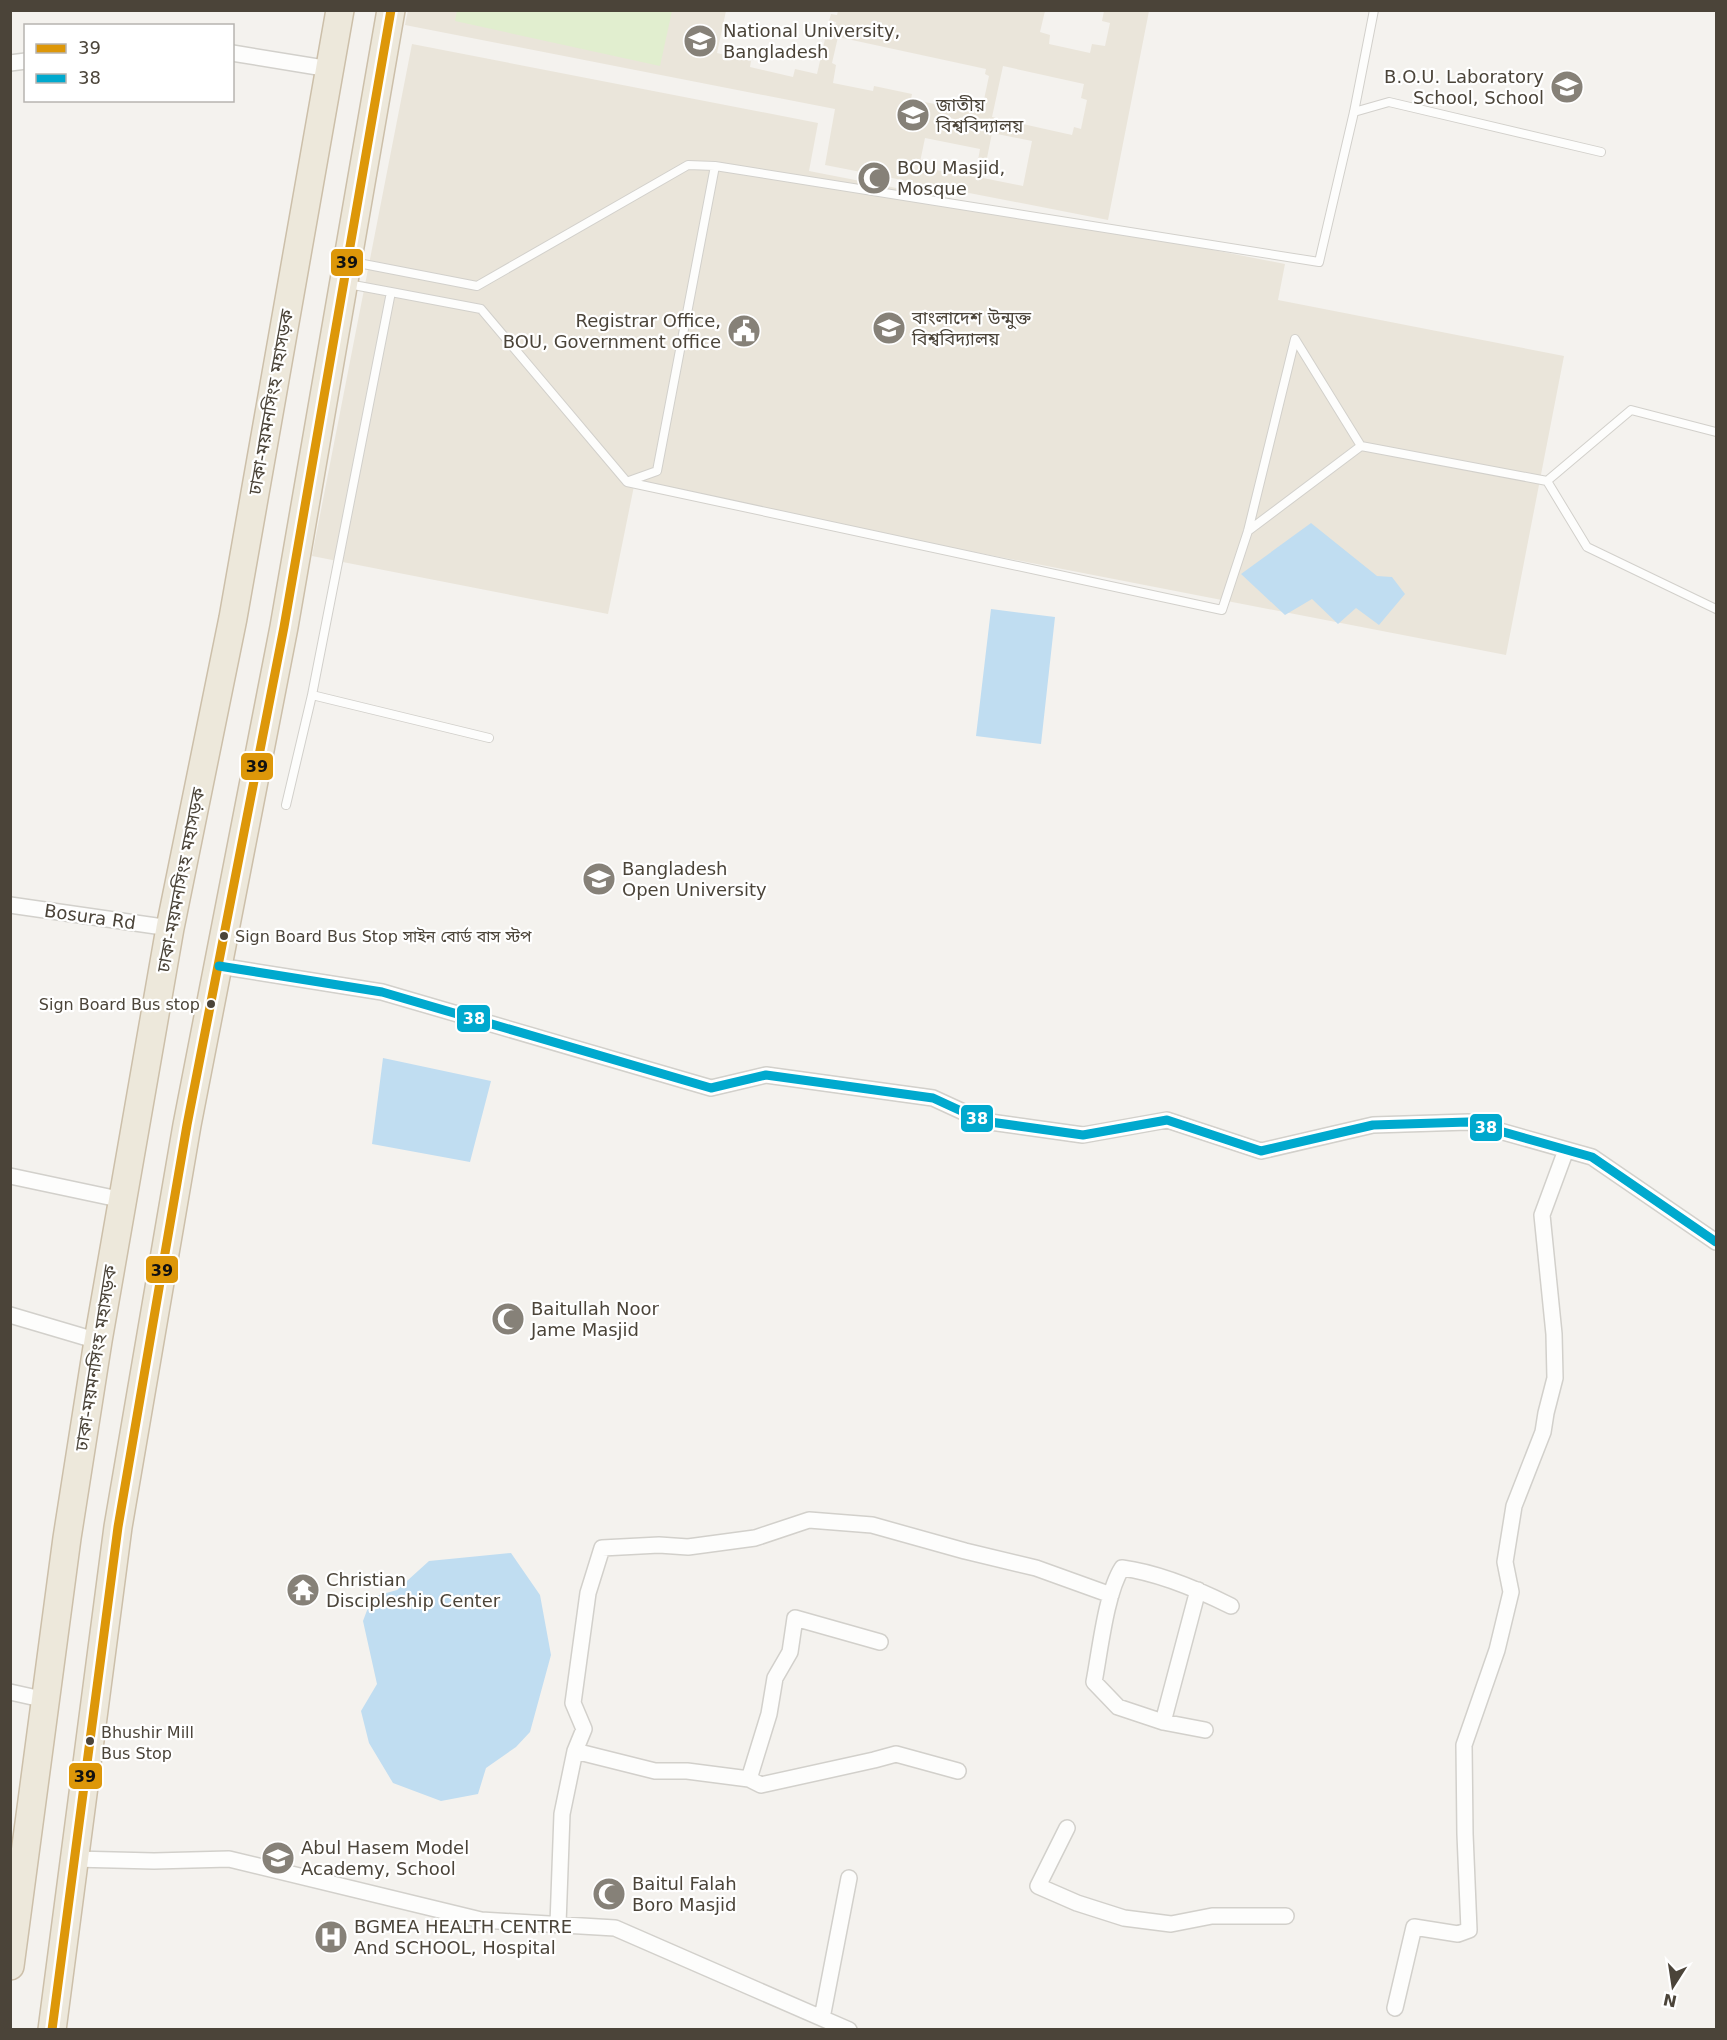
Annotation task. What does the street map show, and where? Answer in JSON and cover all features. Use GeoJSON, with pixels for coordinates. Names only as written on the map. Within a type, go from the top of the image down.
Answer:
{"type":"FeatureCollection","features":[{"type":"Feature","properties":{"kind":"highway","name":"ঢাকা-ময়মনসিংহ মহাসড়ক"},"geometry":{"type":"LineString","coordinates":[[10,1966],[67,1538],[98,1341],[170,928],[233,618],[340,10]]}},
{"type":"Feature","properties":{"kind":"highway"},"geometry":{"type":"LineString","coordinates":[[52,2030],[118,1527],[187,1125],[284,627],[391,10]]}},
{"type":"Feature","properties":{"kind":"street"},"geometry":{"type":"LineString","coordinates":[[234,53],[330,69]]}},
{"type":"Feature","properties":{"kind":"street","name":"Bosura Rd"},"geometry":{"type":"LineString","coordinates":[[10,905],[170,928]]}},
{"type":"Feature","properties":{"kind":"street"},"geometry":{"type":"LineString","coordinates":[[219,966],[382,992],[711,1088],[766,1075],[933,1098],[983,1121],[1083,1135],[1167,1120],[1261,1151],[1373,1125],[1468,1122],[1592,1157],[1716,1242]]}},
{"type":"Feature","properties":{"kind":"street"},"geometry":{"type":"LineString","coordinates":[[1395,2008],[1414,1927],[1458,1934],[1469,1930],[1464,1745],[1497,1650],[1511,1592],[1505,1562],[1514,1506],[1543,1432],[1555,1378],[1554,1334],[1542,1215],[1566,1150]]}},
{"type":"Feature","properties":{"kind":"street"},"geometry":{"type":"LineString","coordinates":[[10,1176],[123,1200]]}},
{"type":"Feature","properties":{"kind":"street"},"geometry":{"type":"LineString","coordinates":[[10,1315],[98,1341]]}},
{"type":"Feature","properties":{"kind":"street"},"geometry":{"type":"LineString","coordinates":[[558,1924],[562,1814],[575,1751],[584,1729],[573,1703],[578,1660],[588,1593],[602,1548],[659,1545],[688,1547],[755,1538],[809,1520],[872,1525],[1036,1568],[1112,1595]]}},
{"type":"Feature","properties":{"kind":"street"},"geometry":{"type":"LineString","coordinates":[[1205,1730],[1162,1722],[1118,1707],[1094,1682],[1112,1595],[1116,1577],[1122,1568],[1140,1570],[1198,1590],[1231,1606]]}},
{"type":"Feature","properties":{"kind":"street"},"geometry":{"type":"LineString","coordinates":[[1162,1722],[1198,1590]]}},
{"type":"Feature","properties":{"kind":"street"},"geometry":{"type":"LineString","coordinates":[[749,1779],[769,1714],[775,1678],[789,1652],[795,1618],[880,1642]]}},
{"type":"Feature","properties":{"kind":"street"},"geometry":{"type":"LineString","coordinates":[[10,1692],[46,1700]]}},
{"type":"Feature","properties":{"kind":"street"},"geometry":{"type":"LineString","coordinates":[[575,1751],[655,1771],[687,1771],[749,1779],[761,1785],[896,1754],[958,1771]]}},
{"type":"Feature","properties":{"kind":"street"},"geometry":{"type":"LineString","coordinates":[[1067,1828],[1038,1886],[1077,1903],[1124,1918],[1171,1924],[1212,1916],[1286,1916]]}},
{"type":"Feature","properties":{"kind":"street"},"geometry":{"type":"LineString","coordinates":[[74,1859],[154,1861],[229,1859],[481,1920],[615,1928],[849,2030]]}},
{"type":"Feature","properties":{"kind":"street"},"geometry":{"type":"LineString","coordinates":[[822,2018],[849,1878]]}},
{"type":"Feature","properties":{"kind":"lane"},"geometry":{"type":"LineString","coordinates":[[344,272],[477,286],[688,165],[715,166],[1319,262],[1354,112],[1374,10]]}},
{"type":"Feature","properties":{"kind":"lane"},"geometry":{"type":"LineString","coordinates":[[1354,112],[1389,102],[1601,152]]}},
{"type":"Feature","properties":{"kind":"lane"},"geometry":{"type":"LineString","coordinates":[[627,482],[657,471],[715,166]]}},
{"type":"Feature","properties":{"kind":"lane"},"geometry":{"type":"LineString","coordinates":[[344,272],[391,292],[481,309],[627,482],[1222,610],[1248,531],[1295,339],[1361,446]]}},
{"type":"Feature","properties":{"kind":"lane"},"geometry":{"type":"LineString","coordinates":[[286,805],[312,695],[391,292]]}},
{"type":"Feature","properties":{"kind":"lane"},"geometry":{"type":"LineString","coordinates":[[1547,481],[1631,410],[1716,432]]}},
{"type":"Feature","properties":{"kind":"lane"},"geometry":{"type":"LineString","coordinates":[[1248,531],[1361,446],[1547,481],[1587,548],[1716,609]]}},
{"type":"Feature","properties":{"kind":"lane"},"geometry":{"type":"LineString","coordinates":[[312,695],[489,738]]}},
{"type":"Feature","properties":{"kind":"shaded area","name":"জাতীয় বিশ্ববিদ্যালয়"},"geometry":{"type":"Polygon","coordinates":[[[408,10],[726,11],[717,53],[751,61],[750,67],[793,77],[795,69],[817,74],[825,39],[832,40],[836,22],[829,21],[831,14],[837,15],[838,11],[1045,11],[1040,32],[1050,35],[1049,44],[1090,53],[1092,44],[1105,46],[1110,23],[1102,21],[1104,11],[1149,11],[1108,220],[825,165],[835,109],[405,25],[408,10]],[[838,37],[832,63],[836,65],[833,83],[873,91],[874,86],[912,94],[911,99],[976,113],[978,108],[982,109],[989,76],[985,74],[986,69],[838,37]],[[1003,66],[992,117],[1072,135],[1074,127],[1081,129],[1087,100],[1081,98],[1084,84],[1003,66]],[[992,133],[983,178],[1023,186],[1032,141],[992,133]],[[925,138],[919,167],[975,177],[980,149],[925,138]]]}},
{"type":"Feature","properties":{"kind":"shaded area","name":"বাংলাদেশ উন্মুক্ত বিশ্ববিদ্যালয়"},"geometry":{"type":"Polygon","coordinates":[[[412,44],[818,123],[809,171],[1285,264],[1278,300],[1564,356],[1506,655],[634,486],[608,614],[312,556],[412,44]]]}},
{"type":"Feature","properties":{"kind":"green space"},"geometry":{"type":"Polygon","coordinates":[[[457,10],[672,11],[660,66],[455,21],[457,10]]]}},
{"type":"Feature","properties":{"kind":"water"},"geometry":{"type":"Polygon","coordinates":[[[1311,523],[1377,576],[1392,577],[1405,594],[1379,625],[1356,608],[1338,624],[1312,599],[1285,615],[1241,574],[1311,523]]]}},
{"type":"Feature","properties":{"kind":"water"},"geometry":{"type":"Polygon","coordinates":[[[991,609],[1055,617],[1041,744],[976,736],[991,609]]]}},
{"type":"Feature","properties":{"kind":"water"},"geometry":{"type":"Polygon","coordinates":[[[383,1058],[491,1081],[470,1162],[372,1144],[383,1058]]]}},
{"type":"Feature","properties":{"kind":"water"},"geometry":{"type":"Polygon","coordinates":[[[511,1553],[540,1595],[551,1655],[530,1732],[516,1747],[486,1768],[478,1794],[441,1801],[393,1783],[369,1743],[361,1711],[377,1684],[363,1621],[372,1597],[397,1590],[429,1561],[511,1553]]]}},
{"type":"Feature","properties":{"kind":"transit line","name":"39"},"geometry":{"type":"LineString","coordinates":[[52,2030],[118,1527],[187,1125],[284,627],[391,10]]}},
{"type":"Feature","properties":{"kind":"transit line","name":"38"},"geometry":{"type":"LineString","coordinates":[[219,966],[382,992],[711,1088],[766,1075],[933,1098],[983,1121],[1083,1135],[1167,1120],[1261,1151],[1373,1125],[1468,1122],[1592,1157],[1716,1242]]}},
{"type":"Feature","properties":{"kind":"place","name":"National University, Bangladesh"},"geometry":{"type":"Point","coordinates":[700,41]}},
{"type":"Feature","properties":{"kind":"place","name":"B.O.U. Laboratory School, School"},"geometry":{"type":"Point","coordinates":[1567,87]}},
{"type":"Feature","properties":{"kind":"place","name":"জাতীয় বিশ্ববিদ্যালয়"},"geometry":{"type":"Point","coordinates":[913,115]}},
{"type":"Feature","properties":{"kind":"place","name":"BOU Masjid, Mosque"},"geometry":{"type":"Point","coordinates":[874,178]}},
{"type":"Feature","properties":{"kind":"place","name":"বাংলাদেশ উন্মুক্ত বিশ্ববিদ্যালয়"},"geometry":{"type":"Point","coordinates":[889,328]}},
{"type":"Feature","properties":{"kind":"place","name":"Registrar Office, BOU, Government office"},"geometry":{"type":"Point","coordinates":[744,331]}},
{"type":"Feature","properties":{"kind":"place","name":"Bangladesh Open University"},"geometry":{"type":"Point","coordinates":[599,879]}},
{"type":"Feature","properties":{"kind":"place","name":"Sign Board Bus Stop সাইন বোর্ড বাস স্টপ"},"geometry":{"type":"Point","coordinates":[224,936]}},
{"type":"Feature","properties":{"kind":"place","name":"Sign Board Bus stop"},"geometry":{"type":"Point","coordinates":[211,1004]}},
{"type":"Feature","properties":{"kind":"place","name":"Baitullah Noor Jame Masjid"},"geometry":{"type":"Point","coordinates":[508,1319]}},
{"type":"Feature","properties":{"kind":"place","name":"Christian Discipleship Center"},"geometry":{"type":"Point","coordinates":[303,1590]}},
{"type":"Feature","properties":{"kind":"place","name":"Bhushir Mill Bus Stop"},"geometry":{"type":"Point","coordinates":[90,1741]}},
{"type":"Feature","properties":{"kind":"place","name":"Abul Hasem Model Academy, School"},"geometry":{"type":"Point","coordinates":[278,1858]}},
{"type":"Feature","properties":{"kind":"place","name":"Baitul Falah Boro Masjid"},"geometry":{"type":"Point","coordinates":[609,1894]}},
{"type":"Feature","properties":{"kind":"place","name":"BGMEA HEALTH CENTRE And SCHOOL, Hospital"},"geometry":{"type":"Point","coordinates":[331,1937]}}]}
